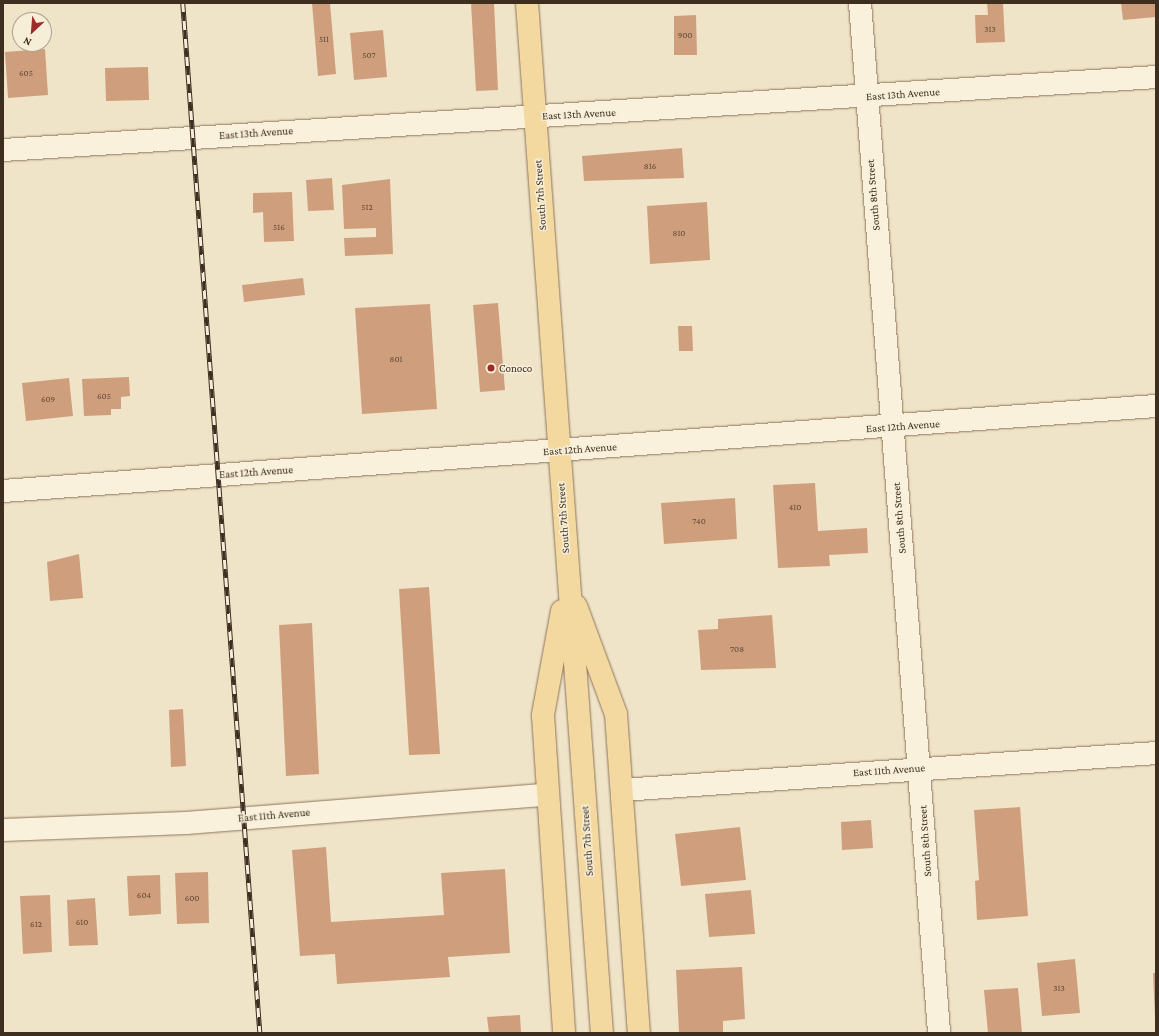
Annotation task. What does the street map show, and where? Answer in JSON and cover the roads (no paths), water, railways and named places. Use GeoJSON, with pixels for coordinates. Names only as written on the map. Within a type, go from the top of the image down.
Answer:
{"type":"FeatureCollection","features":[{"type":"Feature","properties":{"kind":"main road","name":"South 7th Street"},"geometry":{"type":"LineString","coordinates":[[527,3],[567,580],[602,1033]]}},
{"type":"Feature","properties":{"kind":"main road"},"geometry":{"type":"LineString","coordinates":[[567,580],[616,714],[638,1033]]}},
{"type":"Feature","properties":{"kind":"main road"},"geometry":{"type":"LineString","coordinates":[[564,1033],[546,795],[543,715],[567,580]]}},
{"type":"Feature","properties":{"kind":"street","name":"South 8th Street"},"geometry":{"type":"LineString","coordinates":[[860,3],[866,97],[920,768],[939,1033]]}},
{"type":"Feature","properties":{"kind":"street","name":"East 13th Avenue"},"geometry":{"type":"LineString","coordinates":[[3,150],[534,116],[866,97],[1156,77]]}},
{"type":"Feature","properties":{"kind":"street","name":"East 12th Avenue"},"geometry":{"type":"LineString","coordinates":[[3,491],[892,427],[1156,406]]}},
{"type":"Feature","properties":{"kind":"street","name":"East 11th Avenue"},"geometry":{"type":"LineString","coordinates":[[622,790],[920,768],[1156,753]]}},
{"type":"Feature","properties":{"kind":"street","name":"East 11th Avenue"},"geometry":{"type":"LineString","coordinates":[[3,830],[186,823],[546,795]]}},
{"type":"Feature","properties":{"kind":"railway"},"geometry":{"type":"LineString","coordinates":[[183,3],[260,1033]]}},
{"type":"Feature","properties":{"kind":"place","name":"Conoco"},"geometry":{"type":"Point","coordinates":[491,368]}}]}
